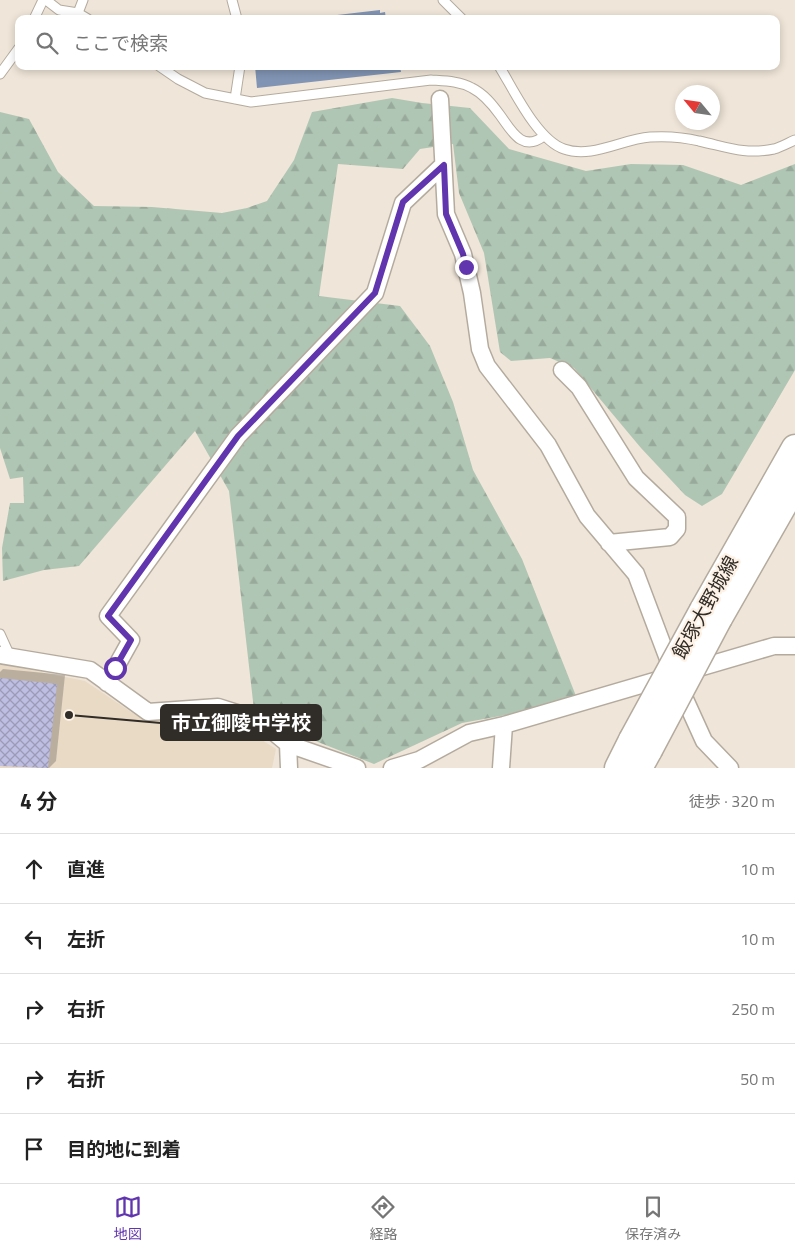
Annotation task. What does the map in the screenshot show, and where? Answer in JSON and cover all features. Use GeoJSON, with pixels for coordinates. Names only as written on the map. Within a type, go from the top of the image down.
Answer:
{"type":"FeatureCollection","features":[{"type":"Feature","properties":{"kind":"main road","name":"飯塚大野城線"},"geometry":{"type":"LineString","coordinates":[[618,768],[640,753],[795,448]]}},
{"type":"Feature","properties":{"kind":"main road","name":"飯塚大野城線"},"geometry":{"type":"LineString","coordinates":[[711,614],[795,485]]}},
{"type":"Feature","properties":{"kind":"street"},"geometry":{"type":"LineString","coordinates":[[440,99],[446,214],[463,254],[472,293],[480,348],[487,366],[548,445],[587,516],[636,574],[674,676],[704,741],[730,768]]}},
{"type":"Feature","properties":{"kind":"street"},"geometry":{"type":"LineString","coordinates":[[107,683],[131,640],[108,616],[238,436],[375,293],[403,202],[444,165]]}},
{"type":"Feature","properties":{"kind":"street"},"geometry":{"type":"LineString","coordinates":[[562,370],[579,387],[636,478],[677,518],[677,529],[670,538],[609,543]]}},
{"type":"Feature","properties":{"kind":"street"},"geometry":{"type":"LineString","coordinates":[[392,768],[419,764],[469,733],[504,726],[774,646],[795,646]]}},
{"type":"Feature","properties":{"kind":"street"},"geometry":{"type":"LineString","coordinates":[[5,655],[90,670],[148,712],[218,707],[259,720],[288,744],[357,768]]}},
{"type":"Feature","properties":{"kind":"street"},"geometry":{"type":"LineString","coordinates":[[501,768],[504,726]]}},
{"type":"Feature","properties":{"kind":"street"},"geometry":{"type":"LineString","coordinates":[[288,744],[289,768]]}},
{"type":"Feature","properties":{"kind":"lane"},"geometry":{"type":"LineString","coordinates":[[36,15],[44,0],[59,10],[81,15]]}},
{"type":"Feature","properties":{"kind":"lane"},"geometry":{"type":"LineString","coordinates":[[78,13],[83,0]]}},
{"type":"Feature","properties":{"kind":"lane"},"geometry":{"type":"LineString","coordinates":[[232,0],[236,15]]}},
{"type":"Feature","properties":{"kind":"lane"},"geometry":{"type":"LineString","coordinates":[[443,0],[458,15]]}},
{"type":"Feature","properties":{"kind":"lane"},"geometry":{"type":"LineString","coordinates":[[0,74],[15,53]]}},
{"type":"Feature","properties":{"kind":"lane"},"geometry":{"type":"LineString","coordinates":[[165,70],[205,93],[251,102],[431,80],[458,82],[472,88],[488,99],[509,130],[517,138],[528,142],[537,141],[544,136]]}},
{"type":"Feature","properties":{"kind":"lane"},"geometry":{"type":"LineString","coordinates":[[235,99],[239,70]]}},
{"type":"Feature","properties":{"kind":"lane"},"geometry":{"type":"LineString","coordinates":[[502,70],[540,132],[551,143],[564,150],[582,152],[648,137],[681,138],[737,151],[758,151],[776,148],[795,140]]}},
{"type":"Feature","properties":{"kind":"lane"},"geometry":{"type":"LineString","coordinates":[[0,634],[5,655]]}},
{"type":"Feature","properties":{"kind":"shaded area"},"geometry":{"type":"Polygon","coordinates":[[[0,664],[85,681],[131,712],[145,719],[237,724],[276,749],[272,768],[0,768],[0,664]]]}},
{"type":"Feature","properties":{"kind":"green space"},"geometry":{"type":"Polygon","coordinates":[[[392,98],[470,108],[509,149],[586,171],[631,164],[683,165],[741,185],[795,164],[795,370],[722,494],[702,506],[685,495],[641,448],[574,368],[550,358],[511,361],[500,352],[484,253],[459,193],[453,144],[420,149],[403,169],[338,164],[319,296],[400,306],[430,346],[453,402],[473,470],[522,559],[576,696],[512,714],[462,723],[374,764],[318,742],[254,710],[229,491],[195,431],[79,566],[44,570],[3,581],[2,548],[10,503],[24,503],[23,477],[10,479],[0,448],[0,112],[29,119],[58,172],[94,206],[152,207],[222,213],[247,208],[267,201],[294,160],[312,112],[392,98]]]}},
{"type":"Feature","properties":{"kind":"water"},"geometry":{"type":"Polygon","coordinates":[[[380,10],[380,13],[385,12],[385,15],[337,15],[380,10]]]}},
{"type":"Feature","properties":{"kind":"water"},"geometry":{"type":"Polygon","coordinates":[[[255,70],[401,70],[401,72],[257,88],[255,70]]]}},
{"type":"Feature","properties":{"kind":"building"},"geometry":{"type":"Polygon","coordinates":[[[0,678],[57,684],[48,768],[0,766],[0,678]]]}},
{"type":"Feature","properties":{"kind":"place","name":"市立御陵中学校"},"geometry":{"type":"Point","coordinates":[69,715]}},
{"type":"Feature","properties":{"kind":"route"},"geometry":{"type":"LineString","coordinates":[[115,668],[131,640],[108,616],[238,436],[375,293],[403,202],[444,165],[446,214],[463,254],[466,267]]}}]}
